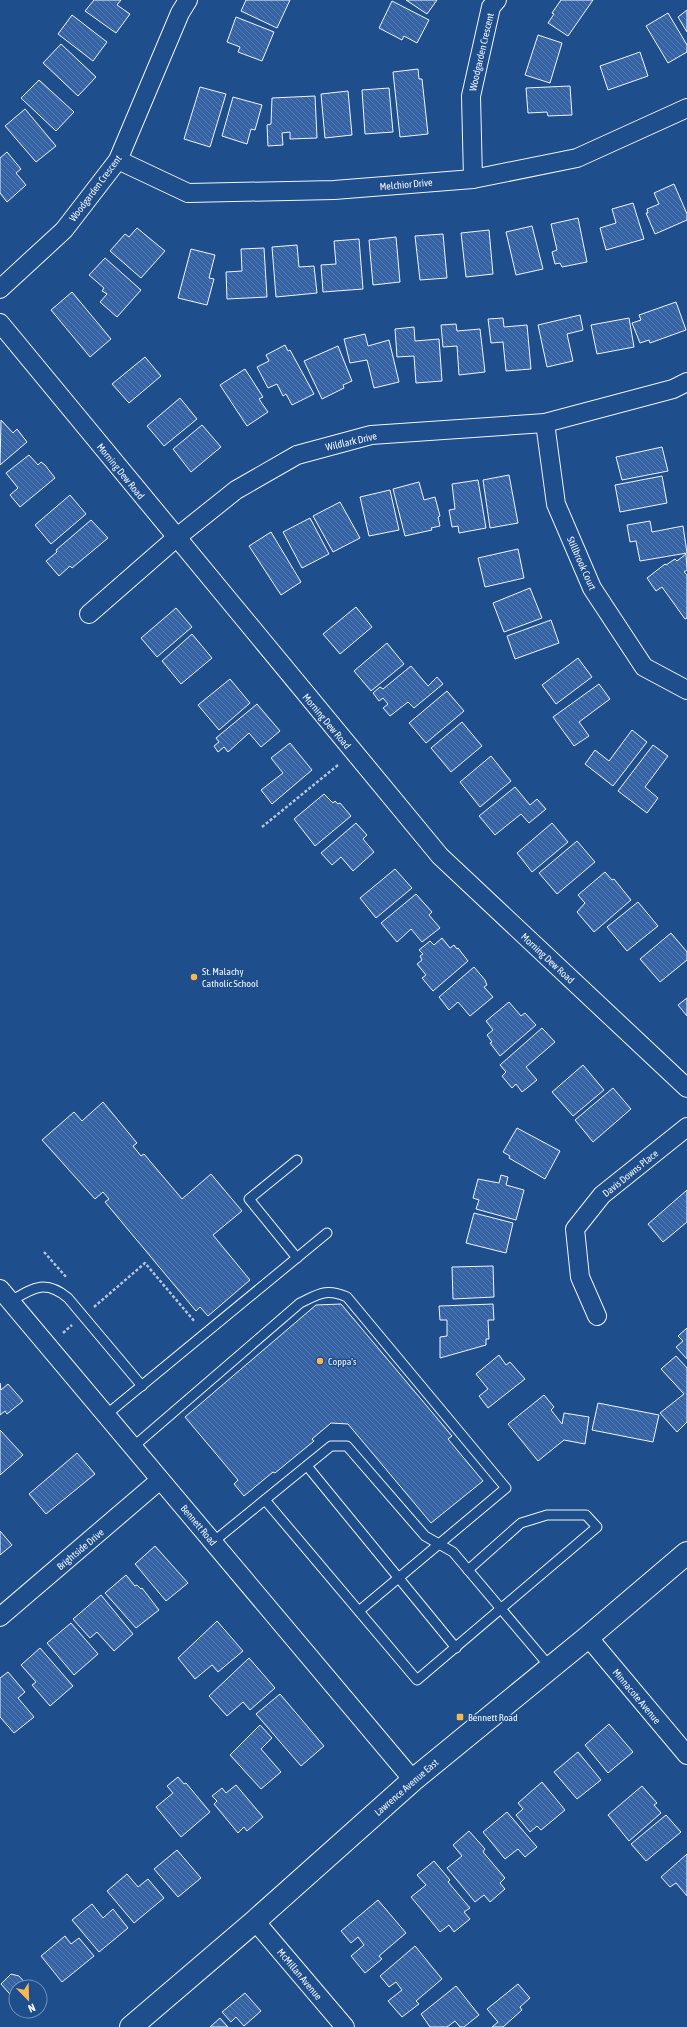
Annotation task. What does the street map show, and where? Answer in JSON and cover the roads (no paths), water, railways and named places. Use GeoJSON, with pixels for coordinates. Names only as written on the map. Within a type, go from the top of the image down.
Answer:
{"type":"FeatureCollection","features":[{"type":"Feature","properties":{"kind":"main road","name":"Lawrence Avenue East"},"geometry":{"type":"LineString","coordinates":[[131,2027],[255,1921],[413,1780],[551,1668],[687,1553]]}},
{"type":"Feature","properties":{"kind":"street","name":"Woodgarden Crescent"},"geometry":{"type":"LineString","coordinates":[[0,289],[64,230],[118,160],[180,13],[188,0]]}},
{"type":"Feature","properties":{"kind":"street","name":"Woodgarden Crescent"},"geometry":{"type":"LineString","coordinates":[[474,179],[471,96],[491,8],[497,0]]}},
{"type":"Feature","properties":{"kind":"street","name":"Melchior Drive"},"geometry":{"type":"LineString","coordinates":[[118,160],[188,193],[334,190],[474,179],[577,158],[687,108]]}},
{"type":"Feature","properties":{"kind":"street","name":"Morning Dew Road"},"geometry":{"type":"LineString","coordinates":[[0,323],[440,856],[687,1088]]}},
{"type":"Feature","properties":{"kind":"street","name":"Wildlark Drive"},"geometry":{"type":"LineString","coordinates":[[89,614],[176,538],[236,490],[297,455],[371,435],[545,423],[673,389],[687,382]]}},
{"type":"Feature","properties":{"kind":"street","name":"Stillbrook Court"},"geometry":{"type":"LineString","coordinates":[[545,423],[556,504],[592,588],[644,667],[687,690]]}},
{"type":"Feature","properties":{"kind":"street","name":"Davis Downs Place"},"geometry":{"type":"LineString","coordinates":[[597,1316],[580,1278],[575,1229],[602,1195],[687,1127]]}},
{"type":"Feature","properties":{"kind":"street","name":"Bennett Road"},"geometry":{"type":"LineString","coordinates":[[5,1295],[413,1780]]}},
{"type":"Feature","properties":{"kind":"street","name":"Brightside Drive"},"geometry":{"type":"LineString","coordinates":[[0,1617],[160,1480]]}},
{"type":"Feature","properties":{"kind":"street","name":"Minnacote Avenue"},"geometry":{"type":"LineString","coordinates":[[588,1637],[687,1755]]}},
{"type":"Feature","properties":{"kind":"street","name":"McMillan Avenue"},"geometry":{"type":"LineString","coordinates":[[255,1921],[345,2027]]}},
{"type":"Feature","properties":{"kind":"lane"},"geometry":{"type":"LineString","coordinates":[[296,1258],[249,1199],[297,1160]]}},
{"type":"Feature","properties":{"kind":"lane"},"geometry":{"type":"LineString","coordinates":[[106,1415],[327,1233]]}},
{"type":"Feature","properties":{"kind":"lane"},"geometry":{"type":"LineString","coordinates":[[5,1295],[47,1286],[58,1290],[68,1298],[142,1386]]}},
{"type":"Feature","properties":{"kind":"lane"},"geometry":{"type":"LineString","coordinates":[[133,1447],[300,1303],[319,1294],[334,1292],[347,1297],[506,1488],[359,1611]]}},
{"type":"Feature","properties":{"kind":"lane"},"geometry":{"type":"LineString","coordinates":[[213,1542],[331,1446],[347,1446],[425,1536],[440,1543],[453,1552],[551,1668]]}},
{"type":"Feature","properties":{"kind":"lane"},"geometry":{"type":"LineString","coordinates":[[307,1466],[456,1648]]}},
{"type":"Feature","properties":{"kind":"lane"},"geometry":{"type":"LineString","coordinates":[[265,1500],[417,1680],[597,1528],[586,1515],[547,1515],[521,1523],[468,1570]]}},
{"type":"Feature","properties":{"kind":"place","name":"St. Malachy Catholic School"},"geometry":{"type":"Point","coordinates":[194,977]}},
{"type":"Feature","properties":{"kind":"place","name":"Coppa's"},"geometry":{"type":"Point","coordinates":[320,1361]}},
{"type":"Feature","properties":{"kind":"place","name":"Bennett Road"},"geometry":{"type":"Point","coordinates":[460,1717]}}]}
